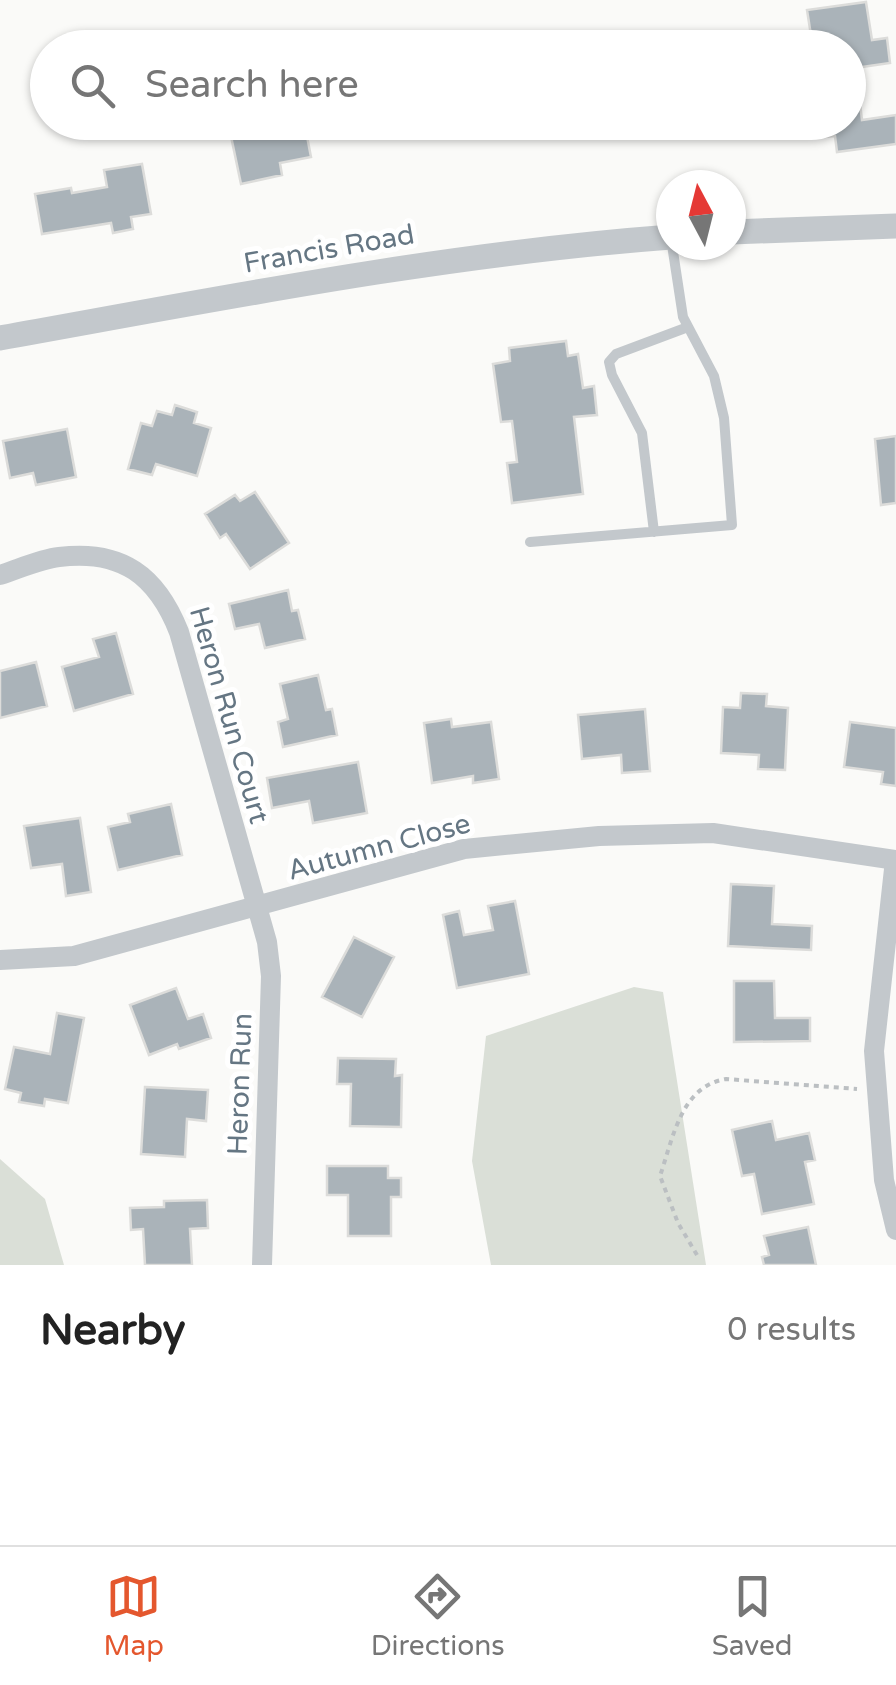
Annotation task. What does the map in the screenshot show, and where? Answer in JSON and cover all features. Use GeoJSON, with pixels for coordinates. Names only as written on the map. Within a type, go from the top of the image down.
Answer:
{"type":"FeatureCollection","features":[{"type":"Feature","properties":{"kind":"street"},"geometry":{"type":"LineString","coordinates":[[746,231],[896,226]]}},
{"type":"Feature","properties":{"kind":"street","name":"Francis Road"},"geometry":{"type":"LineString","coordinates":[[0,338],[389,268],[483,254],[656,238]]}},
{"type":"Feature","properties":{"kind":"street","name":"Heron Run Court"},"geometry":{"type":"LineString","coordinates":[[0,575],[58,557],[93,556],[125,565],[148,580],[166,600],[179,632],[257,907]]}},
{"type":"Feature","properties":{"kind":"street","name":"Autumn Close"},"geometry":{"type":"LineString","coordinates":[[0,960],[74,956],[464,848],[599,836],[713,833],[896,860]]}},
{"type":"Feature","properties":{"kind":"street"},"geometry":{"type":"LineString","coordinates":[[896,860],[874,1051],[884,1180],[896,1230]]}},
{"type":"Feature","properties":{"kind":"street","name":"Heron Run"},"geometry":{"type":"LineString","coordinates":[[257,907],[268,942],[272,976],[262,1265]]}},
{"type":"Feature","properties":{"kind":"lane"},"geometry":{"type":"LineString","coordinates":[[530,542],[732,525],[724,418],[714,376],[683,317],[674,260]]}},
{"type":"Feature","properties":{"kind":"lane"},"geometry":{"type":"LineString","coordinates":[[654,532],[642,432],[609,362],[616,354],[688,327]]}},
{"type":"Feature","properties":{"kind":"path"},"geometry":{"type":"LineString","coordinates":[[696,1255],[678,1224],[660,1176],[692,1095],[706,1082],[726,1079],[860,1089]]}},
{"type":"Feature","properties":{"kind":"shaded area"},"geometry":{"type":"Polygon","coordinates":[[[634,987],[663,992],[706,1265],[491,1265],[472,1161],[486,1036],[634,987]]]}},
{"type":"Feature","properties":{"kind":"shaded area"},"geometry":{"type":"Polygon","coordinates":[[[0,1159],[45,1199],[64,1265],[0,1265],[0,1159]]]}},
{"type":"Feature","properties":{"kind":"building"},"geometry":{"type":"Polygon","coordinates":[[[866,2],[872,40],[887,38],[890,63],[866,66],[866,30],[810,30],[807,10],[866,2]]]}},
{"type":"Feature","properties":{"kind":"building"},"geometry":{"type":"Polygon","coordinates":[[[896,115],[896,144],[837,152],[836,140],[866,140],[866,119],[896,115]]]}},
{"type":"Feature","properties":{"kind":"building"},"geometry":{"type":"Polygon","coordinates":[[[232,140],[308,140],[311,157],[280,163],[282,175],[241,184],[232,140]]]}},
{"type":"Feature","properties":{"kind":"building"},"geometry":{"type":"Polygon","coordinates":[[[142,164],[151,214],[131,217],[133,229],[113,233],[111,223],[42,234],[35,194],[107,187],[104,170],[142,164]]]}},
{"type":"Feature","properties":{"kind":"building"},"geometry":{"type":"Polygon","coordinates":[[[566,341],[568,356],[578,354],[583,388],[594,386],[597,415],[574,417],[583,494],[512,503],[507,463],[517,462],[512,421],[501,422],[493,364],[510,361],[509,348],[566,341]]]}},
{"type":"Feature","properties":{"kind":"building"},"geometry":{"type":"Polygon","coordinates":[[[175,405],[197,412],[194,423],[211,428],[197,476],[156,464],[152,475],[128,469],[141,423],[152,426],[157,411],[172,415],[175,405]]]}},
{"type":"Feature","properties":{"kind":"building"},"geometry":{"type":"Polygon","coordinates":[[[67,429],[76,477],[36,485],[33,473],[10,478],[3,441],[67,429]]]}},
{"type":"Feature","properties":{"kind":"building"},"geometry":{"type":"Polygon","coordinates":[[[896,436],[896,503],[881,505],[875,439],[896,436]]]}},
{"type":"Feature","properties":{"kind":"building"},"geometry":{"type":"Polygon","coordinates":[[[255,492],[289,543],[250,569],[226,534],[220,538],[205,514],[235,495],[240,501],[255,492]]]}},
{"type":"Feature","properties":{"kind":"building"},"geometry":{"type":"Polygon","coordinates":[[[288,590],[292,611],[298,610],[305,639],[265,648],[259,624],[235,629],[229,604],[288,590]]]}},
{"type":"Feature","properties":{"kind":"building"},"geometry":{"type":"Polygon","coordinates":[[[116,633],[133,694],[74,711],[62,667],[99,657],[93,639],[116,633]]]}},
{"type":"Feature","properties":{"kind":"building"},"geometry":{"type":"Polygon","coordinates":[[[36,662],[47,706],[0,718],[0,671],[36,662]]]}},
{"type":"Feature","properties":{"kind":"building"},"geometry":{"type":"Polygon","coordinates":[[[318,675],[326,710],[332,709],[337,735],[283,747],[278,722],[288,719],[280,684],[318,675]]]}},
{"type":"Feature","properties":{"kind":"building"},"geometry":{"type":"Polygon","coordinates":[[[741,693],[767,694],[766,706],[788,708],[785,770],[758,769],[759,755],[721,753],[723,707],[740,708],[741,693]]]}},
{"type":"Feature","properties":{"kind":"building"},"geometry":{"type":"Polygon","coordinates":[[[645,709],[650,771],[622,773],[621,755],[582,759],[578,715],[645,709]]]}},
{"type":"Feature","properties":{"kind":"building"},"geometry":{"type":"Polygon","coordinates":[[[451,719],[452,727],[491,722],[499,779],[473,783],[473,776],[432,783],[424,723],[451,719]]]}},
{"type":"Feature","properties":{"kind":"building"},"geometry":{"type":"Polygon","coordinates":[[[850,722],[896,728],[896,786],[881,784],[883,772],[844,767],[850,722]]]}},
{"type":"Feature","properties":{"kind":"building"},"geometry":{"type":"Polygon","coordinates":[[[358,762],[367,813],[313,823],[309,801],[272,808],[267,778],[358,762]]]}},
{"type":"Feature","properties":{"kind":"building"},"geometry":{"type":"Polygon","coordinates":[[[171,804],[182,855],[118,870],[108,827],[130,822],[128,814],[171,804]]]}},
{"type":"Feature","properties":{"kind":"building"},"geometry":{"type":"Polygon","coordinates":[[[80,818],[91,892],[66,896],[62,864],[31,868],[24,826],[80,818]]]}},
{"type":"Feature","properties":{"kind":"building"},"geometry":{"type":"Polygon","coordinates":[[[731,884],[774,886],[772,924],[812,926],[811,950],[728,946],[731,884]]]}},
{"type":"Feature","properties":{"kind":"building"},"geometry":{"type":"Polygon","coordinates":[[[515,901],[529,974],[457,988],[443,915],[459,911],[464,935],[493,930],[488,906],[515,901]]]}},
{"type":"Feature","properties":{"kind":"building"},"geometry":{"type":"Polygon","coordinates":[[[354,937],[394,957],[362,1017],[322,997],[354,937]]]}},
{"type":"Feature","properties":{"kind":"building"},"geometry":{"type":"Polygon","coordinates":[[[734,981],[774,981],[775,1018],[810,1018],[810,1041],[734,1042],[734,981]]]}},
{"type":"Feature","properties":{"kind":"building"},"geometry":{"type":"Polygon","coordinates":[[[176,988],[188,1019],[203,1014],[211,1038],[179,1049],[177,1044],[149,1055],[130,1005],[176,988]]]}},
{"type":"Feature","properties":{"kind":"building"},"geometry":{"type":"Polygon","coordinates":[[[57,1013],[84,1018],[68,1103],[45,1099],[44,1106],[19,1102],[21,1093],[5,1089],[14,1047],[50,1054],[57,1013]]]}},
{"type":"Feature","properties":{"kind":"building"},"geometry":{"type":"Polygon","coordinates":[[[338,1058],[396,1059],[395,1076],[402,1075],[401,1127],[350,1126],[351,1084],[337,1084],[338,1058]]]}},
{"type":"Feature","properties":{"kind":"building"},"geometry":{"type":"Polygon","coordinates":[[[145,1087],[208,1090],[206,1121],[187,1119],[185,1157],[141,1154],[145,1087]]]}},
{"type":"Feature","properties":{"kind":"building"},"geometry":{"type":"Polygon","coordinates":[[[772,1121],[776,1140],[809,1133],[815,1160],[805,1162],[814,1204],[762,1214],[754,1174],[742,1176],[732,1130],[772,1121]]]}},
{"type":"Feature","properties":{"kind":"building"},"geometry":{"type":"Polygon","coordinates":[[[327,1166],[388,1166],[388,1178],[401,1178],[401,1197],[391,1197],[391,1236],[348,1236],[348,1195],[327,1195],[327,1166]]]}},
{"type":"Feature","properties":{"kind":"building"},"geometry":{"type":"Polygon","coordinates":[[[207,1200],[208,1228],[190,1229],[192,1265],[145,1265],[143,1229],[131,1230],[130,1208],[164,1207],[164,1201],[207,1200]]]}},
{"type":"Feature","properties":{"kind":"building"},"geometry":{"type":"Polygon","coordinates":[[[808,1227],[816,1265],[764,1265],[762,1257],[769,1255],[764,1236],[808,1227]]]}}]}
